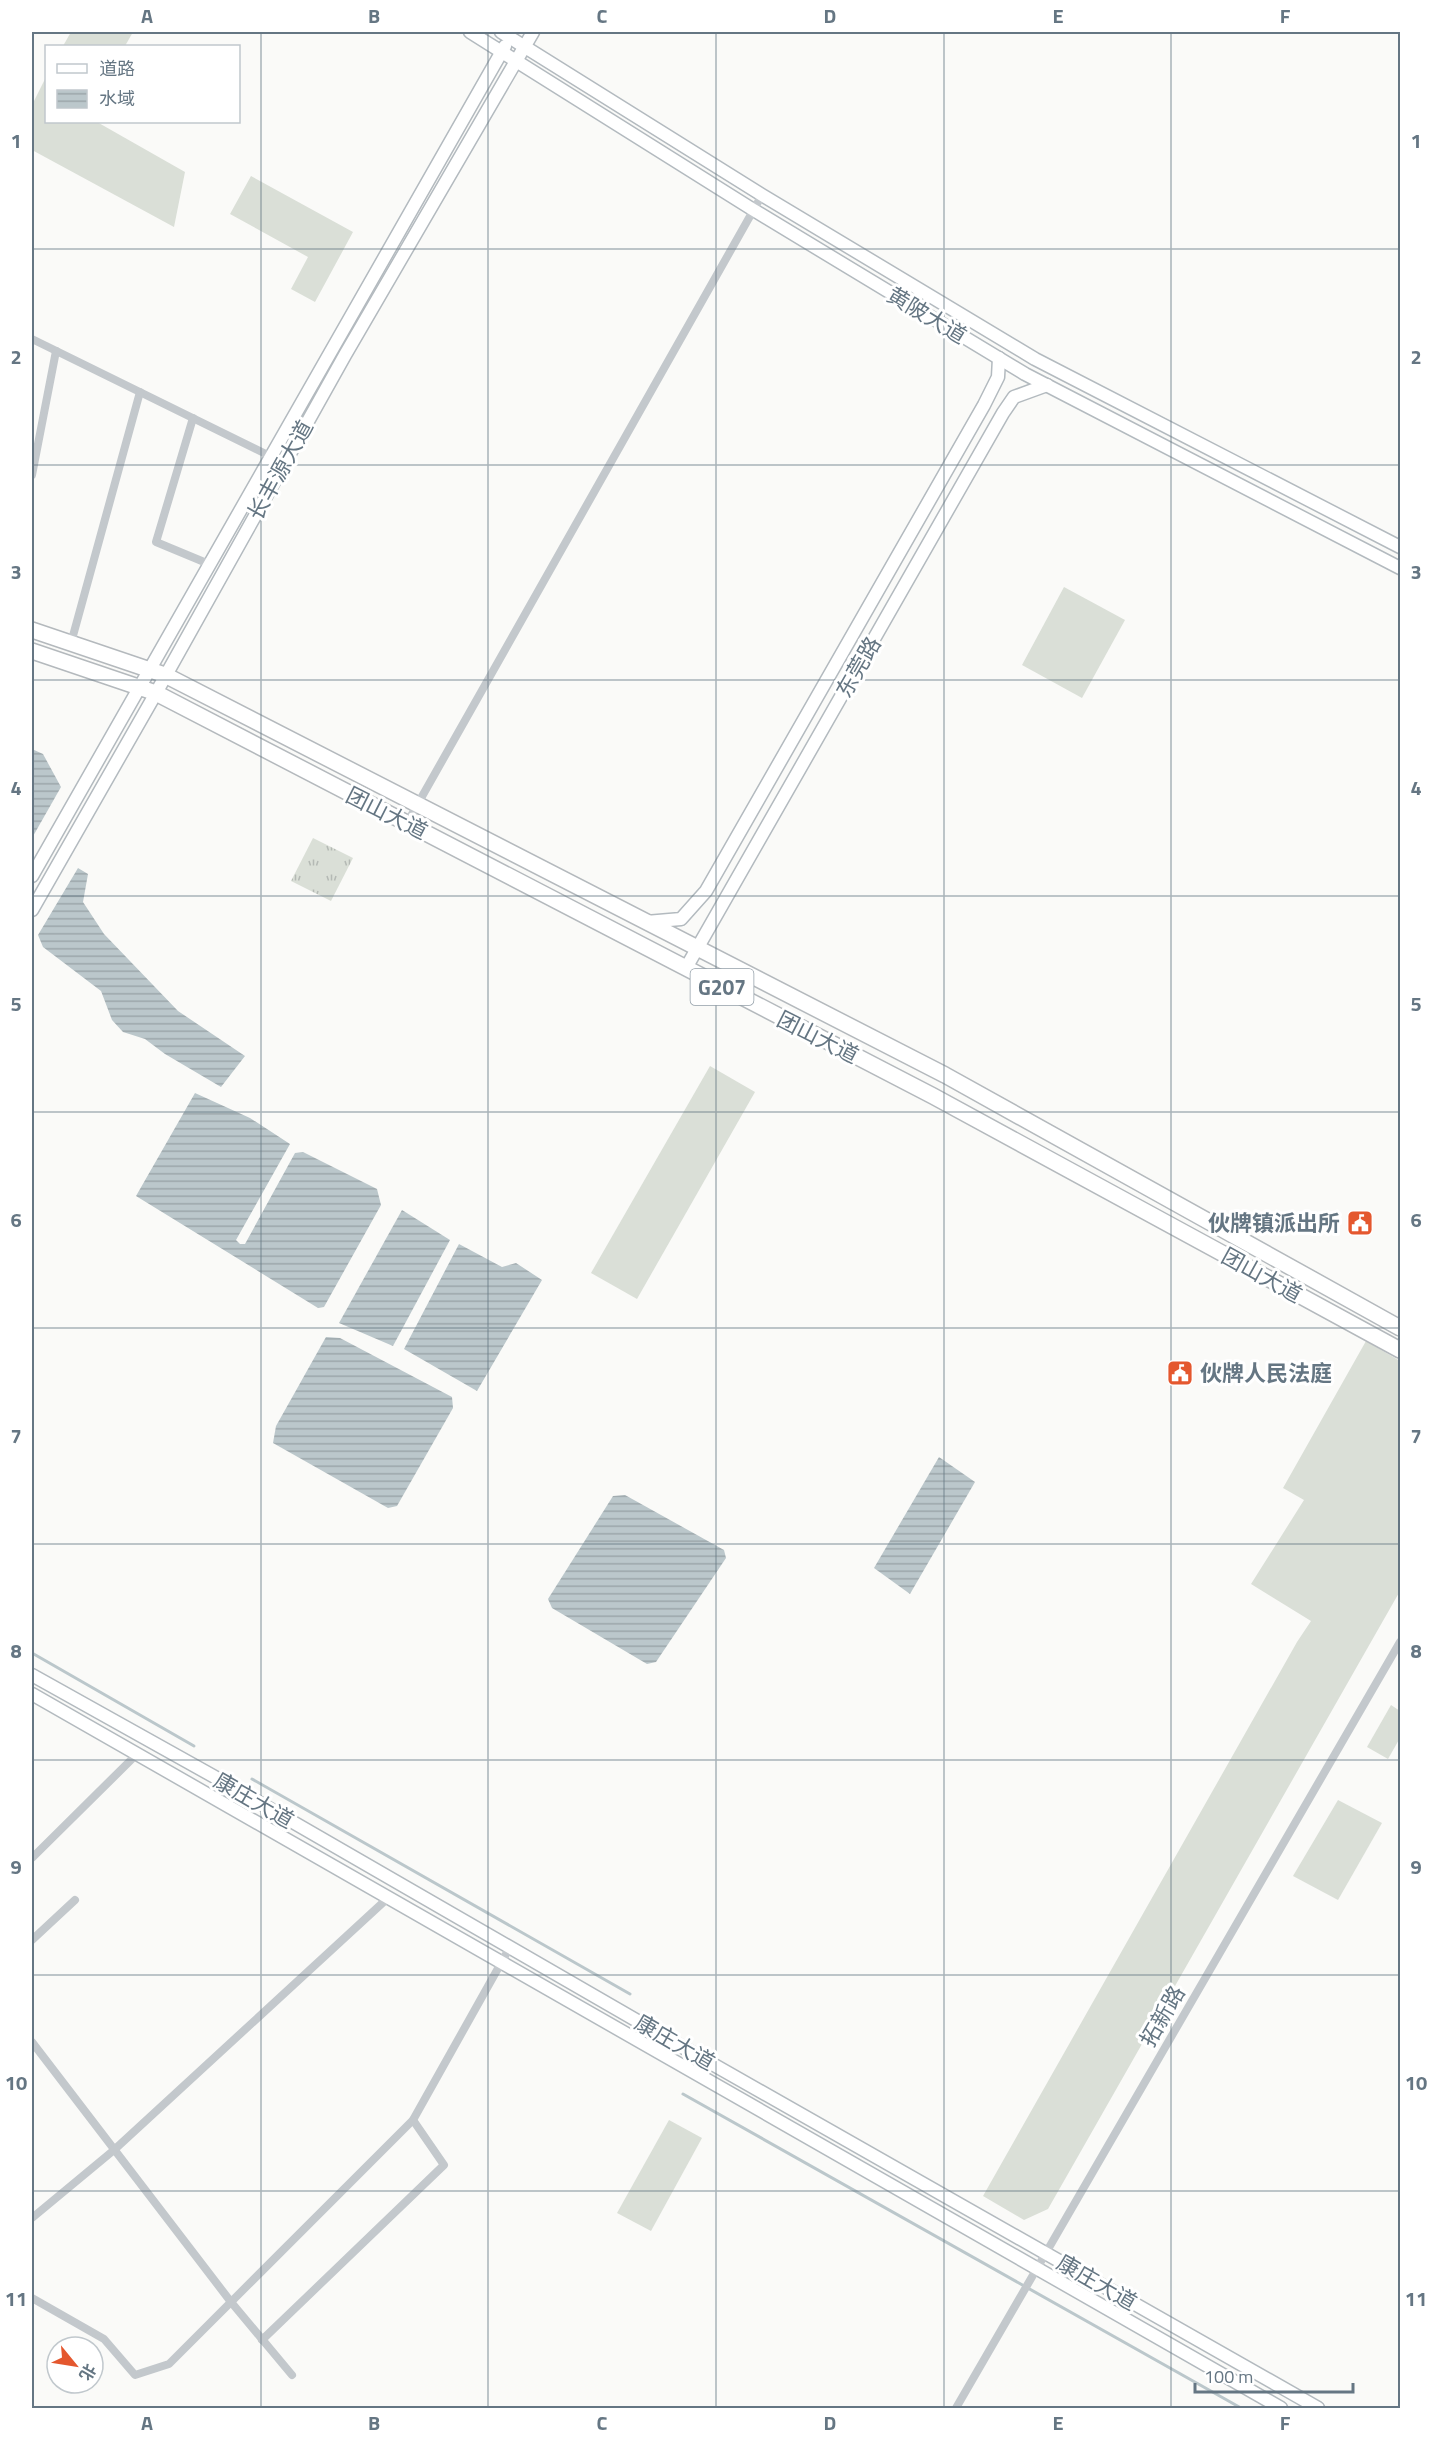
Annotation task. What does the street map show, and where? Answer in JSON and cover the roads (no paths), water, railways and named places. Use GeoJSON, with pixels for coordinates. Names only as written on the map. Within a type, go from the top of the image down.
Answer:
{"type":"FeatureCollection","features":[{"type":"Feature","properties":{"kind":"highway","name":"团山大道"},"geometry":{"type":"LineString","coordinates":[[32,630],[165,675],[945,1075],[1401,1328]]}},
{"type":"Feature","properties":{"kind":"highway","name":"团山大道"},"geometry":{"type":"LineString","coordinates":[[32,651],[156,693],[933,1096],[1401,1350]]}},
{"type":"Feature","properties":{"kind":"main road","name":"黄陂大道"},"geometry":{"type":"LineString","coordinates":[[470,32],[752,209],[999,358],[1401,568]]}},
{"type":"Feature","properties":{"kind":"main road","name":"长丰源大道"},"geometry":{"type":"LineString","coordinates":[[32,910],[345,355],[533,32]]}},
{"type":"Feature","properties":{"kind":"main road","name":"黄陂大道"},"geometry":{"type":"LineString","coordinates":[[508,33],[525,46],[762,195],[1035,359],[1401,547]]}},
{"type":"Feature","properties":{"kind":"main road","name":"长丰源大道"},"geometry":{"type":"LineString","coordinates":[[32,876],[501,51],[508,33]]}},
{"type":"Feature","properties":{"kind":"main road","name":"东莞路"},"geometry":{"type":"LineString","coordinates":[[646,922],[681,919],[706,891],[984,405],[998,377],[999,358]]}},
{"type":"Feature","properties":{"kind":"main road","name":"东莞路"},"geometry":{"type":"LineString","coordinates":[[686,968],[1003,413],[1014,397],[1047,385]]}},
{"type":"Feature","properties":{"kind":"main road","name":"康庄大道"},"geometry":{"type":"LineString","coordinates":[[32,1675],[1318,2409]]}},
{"type":"Feature","properties":{"kind":"main road","name":"康庄大道"},"geometry":{"type":"LineString","coordinates":[[32,1694],[1281,2409]]}},
{"type":"Feature","properties":{"kind":"street"},"geometry":{"type":"LineString","coordinates":[[407,823],[752,209],[762,195]]}},
{"type":"Feature","properties":{"kind":"street"},"geometry":{"type":"LineString","coordinates":[[32,339],[270,456]]}},
{"type":"Feature","properties":{"kind":"street"},"geometry":{"type":"LineString","coordinates":[[32,475],[56,351]]}},
{"type":"Feature","properties":{"kind":"street"},"geometry":{"type":"LineString","coordinates":[[71,643],[140,392]]}},
{"type":"Feature","properties":{"kind":"street"},"geometry":{"type":"LineString","coordinates":[[193,418],[156,542],[210,564]]}},
{"type":"Feature","properties":{"kind":"street","name":"拓新路"},"geometry":{"type":"LineString","coordinates":[[956,2409],[1401,1642]]}},
{"type":"Feature","properties":{"kind":"street"},"geometry":{"type":"LineString","coordinates":[[32,1858],[137,1754]]}},
{"type":"Feature","properties":{"kind":"street"},"geometry":{"type":"LineString","coordinates":[[32,2218],[114,2150],[389,1897]]}},
{"type":"Feature","properties":{"kind":"street"},"geometry":{"type":"LineString","coordinates":[[32,1940],[75,1900]]}},
{"type":"Feature","properties":{"kind":"street"},"geometry":{"type":"LineString","coordinates":[[32,2298],[104,2339],[135,2375],[169,2364],[413,2120],[510,1947]]}},
{"type":"Feature","properties":{"kind":"street"},"geometry":{"type":"LineString","coordinates":[[32,2042],[231,2302],[292,2375]]}},
{"type":"Feature","properties":{"kind":"street"},"geometry":{"type":"LineString","coordinates":[[262,2340],[444,2165],[413,2120]]}},
{"type":"Feature","properties":{"kind":"water"},"geometry":{"type":"Polygon","coordinates":[[[32,749],[43,754],[61,787],[32,838],[32,749]]]}},
{"type":"Feature","properties":{"kind":"water"},"geometry":{"type":"Polygon","coordinates":[[[78,868],[88,874],[83,902],[104,934],[178,1011],[245,1056],[221,1087],[165,1054],[145,1039],[123,1032],[112,1020],[101,991],[43,947],[38,935],[78,868]]]}},
{"type":"Feature","properties":{"kind":"water"},"geometry":{"type":"Polygon","coordinates":[[[195,1093],[250,1118],[290,1144],[236,1240],[240,1244],[245,1244],[295,1153],[303,1152],[377,1189],[381,1205],[324,1307],[318,1308],[136,1196],[195,1093]]]}},
{"type":"Feature","properties":{"kind":"water"},"geometry":{"type":"Polygon","coordinates":[[[402,1210],[450,1240],[393,1346],[339,1323],[402,1210]]]}},
{"type":"Feature","properties":{"kind":"water"},"geometry":{"type":"Polygon","coordinates":[[[459,1244],[502,1267],[516,1263],[542,1280],[477,1391],[404,1349],[459,1244]]]}},
{"type":"Feature","properties":{"kind":"water"},"geometry":{"type":"Polygon","coordinates":[[[326,1337],[340,1338],[452,1397],[453,1408],[397,1506],[388,1508],[273,1443],[276,1426],[326,1337]]]}},
{"type":"Feature","properties":{"kind":"water"},"geometry":{"type":"Polygon","coordinates":[[[939,1457],[975,1482],[910,1594],[874,1568],[939,1457]]]}},
{"type":"Feature","properties":{"kind":"water"},"geometry":{"type":"Polygon","coordinates":[[[625,1495],[724,1550],[726,1558],[656,1662],[647,1664],[552,1608],[548,1599],[613,1496],[625,1495]]]}},
{"type":"Feature","properties":{"kind":"waterway"},"geometry":{"type":"LineString","coordinates":[[32,1653],[194,1746]]}},
{"type":"Feature","properties":{"kind":"waterway"},"geometry":{"type":"LineString","coordinates":[[252,1779],[630,1994]]}},
{"type":"Feature","properties":{"kind":"waterway"},"geometry":{"type":"LineString","coordinates":[[683,2094],[1241,2408]]}},
{"type":"Feature","properties":{"kind":"place","name":"伙牌镇派出所"},"geometry":{"type":"Point","coordinates":[1360,1223]}},
{"type":"Feature","properties":{"kind":"place","name":"伙牌人民法庭"},"geometry":{"type":"Point","coordinates":[1180,1373]}}]}
